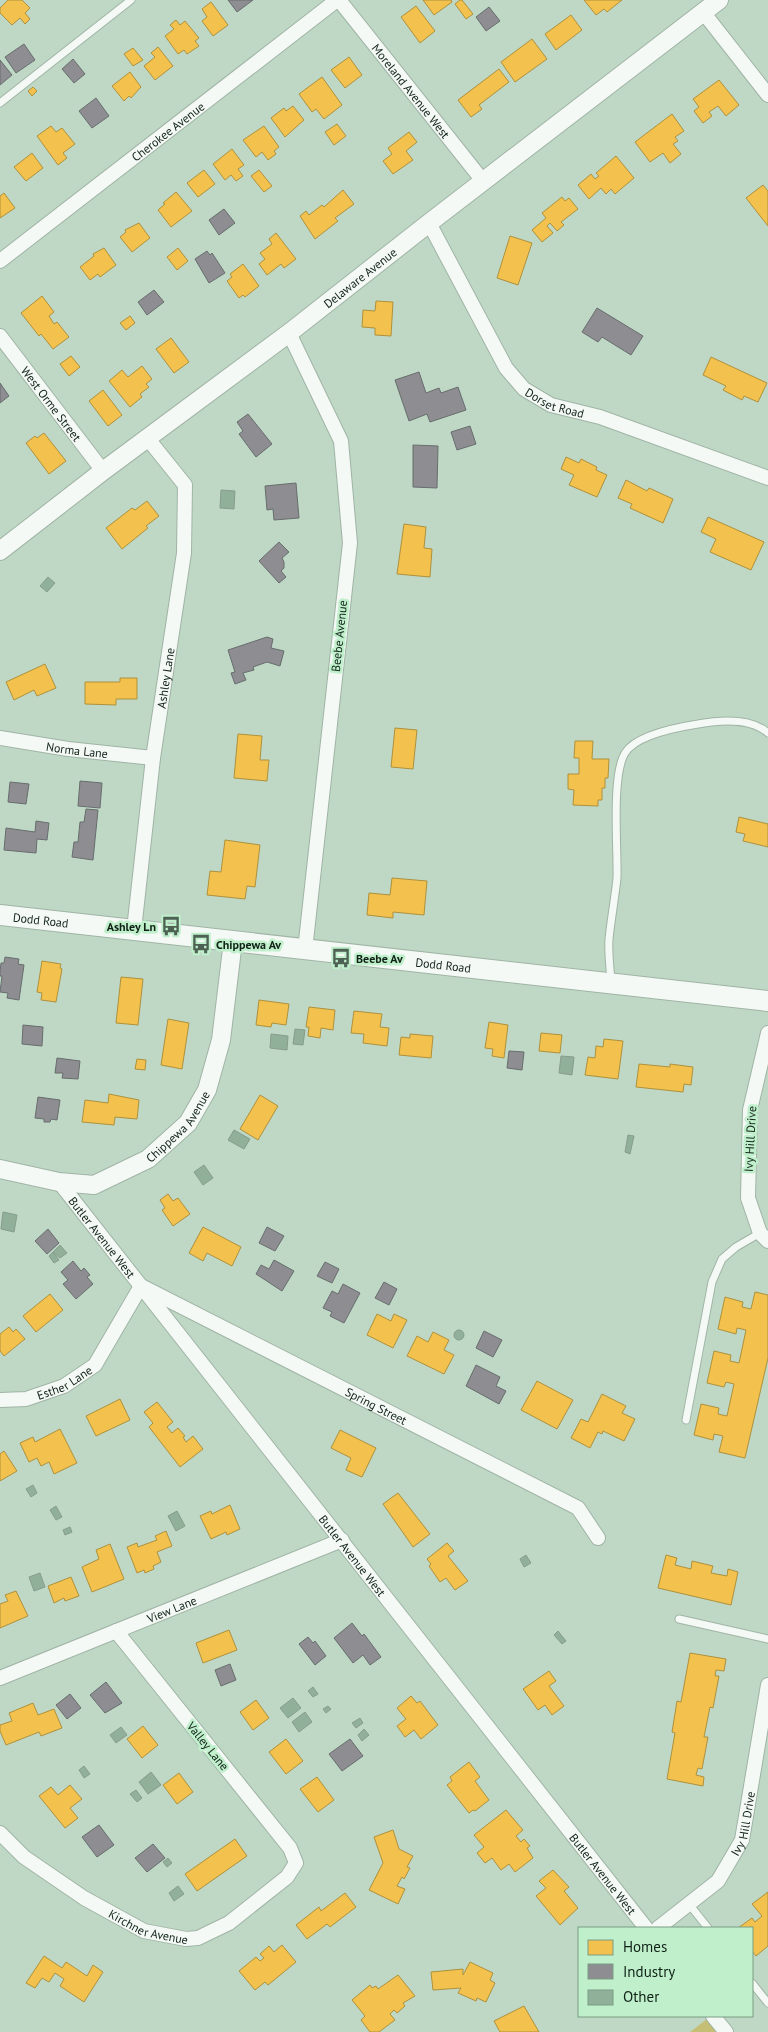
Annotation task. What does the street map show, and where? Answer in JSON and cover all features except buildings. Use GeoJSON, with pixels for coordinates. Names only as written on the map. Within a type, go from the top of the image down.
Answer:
{"type":"FeatureCollection","features":[{"type":"Feature","properties":{"kind":"main road","name":"Dodd Road"},"geometry":{"type":"LineString","coordinates":[[0,915],[768,1001]]}},
{"type":"Feature","properties":{"kind":"street","name":"Moreland Avenue West"},"geometry":{"type":"LineString","coordinates":[[338,0],[483,181]]}},
{"type":"Feature","properties":{"kind":"street","name":"Cherokee Avenue"},"geometry":{"type":"LineString","coordinates":[[0,261],[338,0]]}},
{"type":"Feature","properties":{"kind":"street","name":"Delaware Avenue"},"geometry":{"type":"LineString","coordinates":[[0,551],[103,471],[289,333],[719,0]]}},
{"type":"Feature","properties":{"kind":"street"},"geometry":{"type":"LineString","coordinates":[[703,12],[768,94]]}},
{"type":"Feature","properties":{"kind":"street","name":"Dorset Road"},"geometry":{"type":"LineString","coordinates":[[429,223],[506,368],[524,389],[551,405],[600,417],[768,478]]}},
{"type":"Feature","properties":{"kind":"street","name":"Beebe Avenue"},"geometry":{"type":"LineString","coordinates":[[289,333],[341,440],[350,543],[305,950]]}},
{"type":"Feature","properties":{"kind":"street","name":"West Orme Street"},"geometry":{"type":"LineString","coordinates":[[0,336],[103,471]]}},
{"type":"Feature","properties":{"kind":"street","name":"Ashley Lane"},"geometry":{"type":"LineString","coordinates":[[134,930],[153,758],[184,553],[185,485],[148,439]]}},
{"type":"Feature","properties":{"kind":"street","name":"Norma Lane"},"geometry":{"type":"LineString","coordinates":[[0,738],[68,749],[153,758]]}},
{"type":"Feature","properties":{"kind":"street","name":"Chippewa Avenue"},"geometry":{"type":"LineString","coordinates":[[0,1169],[59,1182],[94,1185],[148,1159],[188,1123],[207,1090],[221,1040],[233,941]]}},
{"type":"Feature","properties":{"kind":"street","name":"Ivy Hill Drive"},"geometry":{"type":"LineString","coordinates":[[764,1237],[748,1198],[750,1110],[765,1056],[768,1033]]}},
{"type":"Feature","properties":{"kind":"street","name":"Butler Avenue West"},"geometry":{"type":"LineString","coordinates":[[59,1182],[645,1927]]}},
{"type":"Feature","properties":{"kind":"street","name":"Esther Lane"},"geometry":{"type":"LineString","coordinates":[[0,1400],[26,1399],[64,1386],[95,1365],[141,1286]]}},
{"type":"Feature","properties":{"kind":"street","name":"Spring Street"},"geometry":{"type":"LineString","coordinates":[[141,1286],[578,1508],[598,1538]]}},
{"type":"Feature","properties":{"kind":"street","name":"View Lane"},"geometry":{"type":"LineString","coordinates":[[0,1678],[342,1540]]}},
{"type":"Feature","properties":{"kind":"street","name":"Valley Lane"},"geometry":{"type":"LineString","coordinates":[[116,1631],[290,1848],[296,1863]]}},
{"type":"Feature","properties":{"kind":"street","name":"Ivy Hill Drive"},"geometry":{"type":"LineString","coordinates":[[659,1927],[718,1881],[742,1840],[766,1707],[768,1685]]}},
{"type":"Feature","properties":{"kind":"street","name":"Kirchner Avenue"},"geometry":{"type":"LineString","coordinates":[[0,1833],[24,1856],[84,1898],[144,1931],[186,1940],[198,1938],[229,1923],[287,1877],[296,1863]]}},
{"type":"Feature","properties":{"kind":"street"},"geometry":{"type":"LineString","coordinates":[[715,2017],[726,2032]]}},
{"type":"Feature","properties":{"kind":"lane"},"geometry":{"type":"LineString","coordinates":[[0,103],[131,0]]}},
{"type":"Feature","properties":{"kind":"lane"},"geometry":{"type":"LineString","coordinates":[[611,984],[609,939],[617,876],[617,811],[620,774],[625,754],[632,746],[667,730],[710,722],[740,721],[768,733]]}},
{"type":"Feature","properties":{"kind":"lane"},"geometry":{"type":"LineString","coordinates":[[686,1420],[712,1282],[722,1260],[736,1247],[764,1237]]}},
{"type":"Feature","properties":{"kind":"lane"},"geometry":{"type":"LineString","coordinates":[[679,1619],[768,1639]]}},
{"type":"Feature","properties":{"kind":"lane"},"geometry":{"type":"LineString","coordinates":[[689,1904],[707,1927]]}},
{"type":"Feature","properties":{"kind":"lane"},"geometry":{"type":"LineString","coordinates":[[753,1984],[768,2003]]}},
{"type":"Feature","properties":{"kind":"shaded area"},"geometry":{"type":"Polygon","coordinates":[[[707,2019],[725,2032],[690,2032],[707,2019]]]}},
{"type":"Feature","properties":{"kind":"place","name":"Ashley Ln"},"geometry":{"type":"Point","coordinates":[171,926]}},
{"type":"Feature","properties":{"kind":"place","name":"Chippewa Av"},"geometry":{"type":"Point","coordinates":[201,944]}},
{"type":"Feature","properties":{"kind":"place","name":"Beebe Av"},"geometry":{"type":"Point","coordinates":[341,958]}}]}
